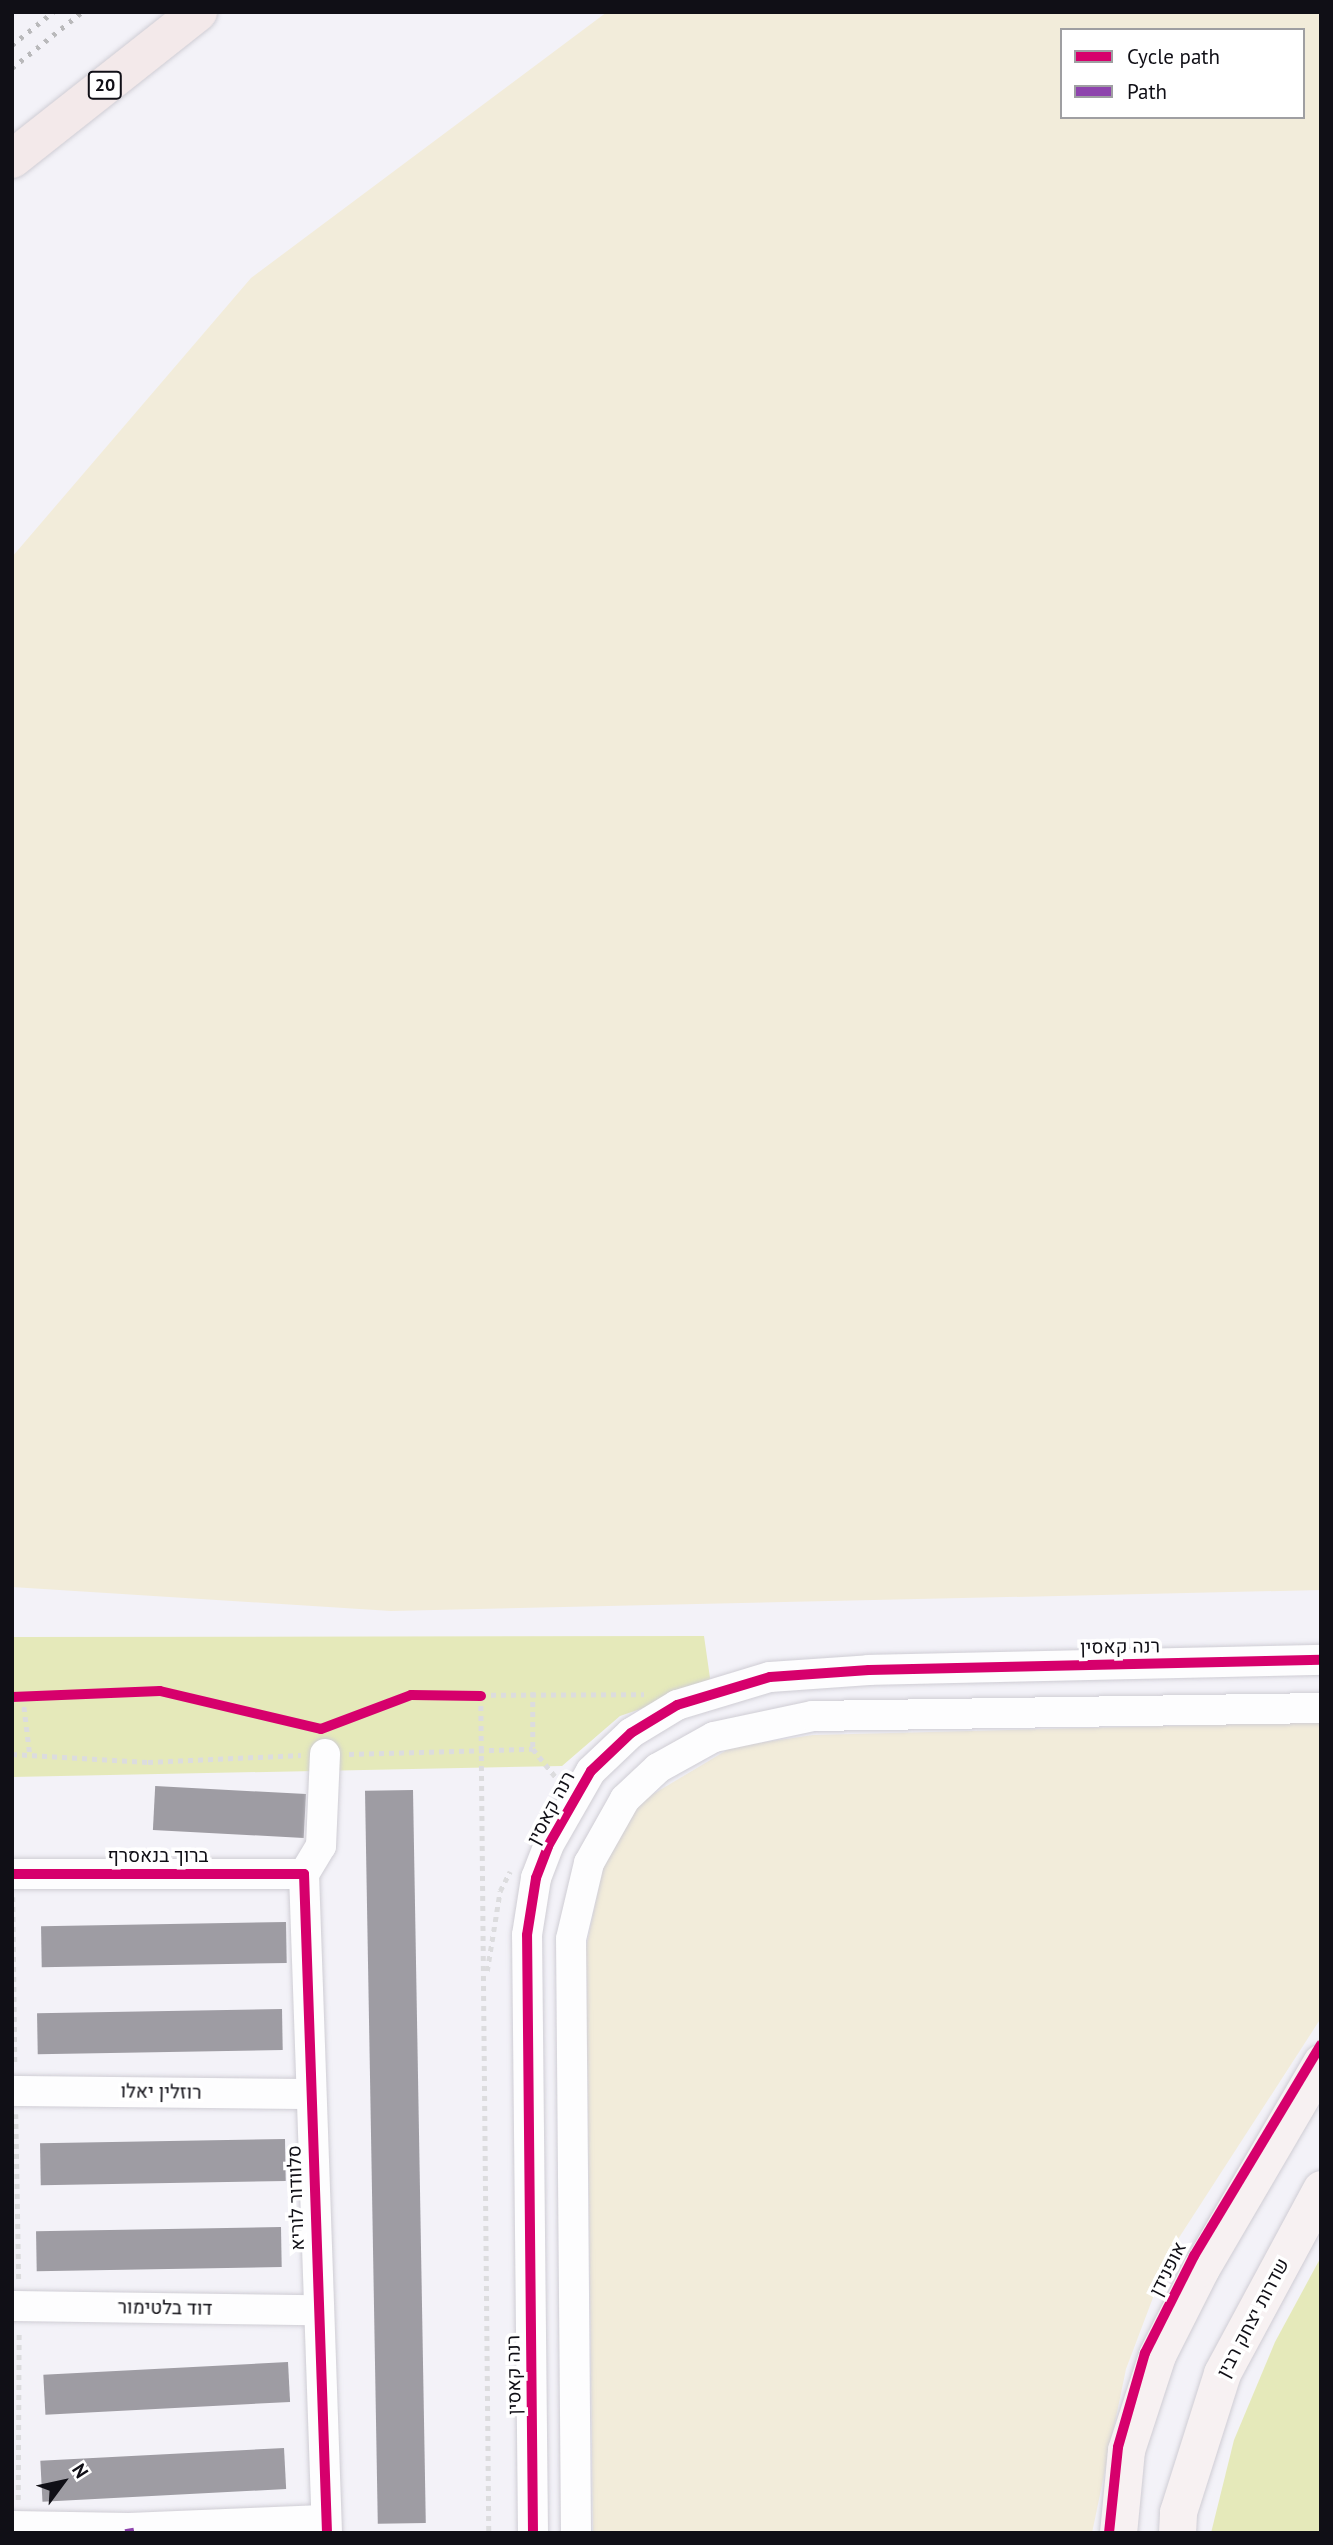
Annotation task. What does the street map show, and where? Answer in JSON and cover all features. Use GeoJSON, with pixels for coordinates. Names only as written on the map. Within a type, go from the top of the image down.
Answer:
{"type":"FeatureCollection","features":[{"type":"Feature","properties":{"kind":"highway","name":"20"},"geometry":{"type":"LineString","coordinates":[[12,159],[198,12]]}},
{"type":"Feature","properties":{"kind":"main road"},"geometry":{"type":"LineString","coordinates":[[1118,2533],[1126,2450],[1157,2355],[1201,2268],[1321,2063]]}},
{"type":"Feature","properties":{"kind":"main road","name":"שדרות יצחק רבין"},"geometry":{"type":"LineString","coordinates":[[1177,2533],[1178,2512],[1222,2373],[1321,2189]]}},
{"type":"Feature","properties":{"kind":"street","name":"רנה קאסין"},"geometry":{"type":"LineString","coordinates":[[533,2533],[527,1936],[536,1878],[548,1846],[591,1771],[631,1733],[677,1705],[770,1677],[897,1669],[1321,1660]]}},
{"type":"Feature","properties":{"kind":"street"},"geometry":{"type":"LineString","coordinates":[[576,2533],[571,1939],[589,1863],[625,1799],[658,1768],[714,1737],[813,1716],[1321,1708]]}},
{"type":"Feature","properties":{"kind":"street"},"geometry":{"type":"LineString","coordinates":[[304,1874],[321,1846],[325,1754]]}},
{"type":"Feature","properties":{"kind":"street","name":"ברוך בנאסרף"},"geometry":{"type":"LineString","coordinates":[[13,1874],[304,1874]]}},
{"type":"Feature","properties":{"kind":"street","name":"סלוודור לוריא"},"geometry":{"type":"LineString","coordinates":[[304,1874],[325,2527]]}},
{"type":"Feature","properties":{"kind":"street","name":"רוזלין יאלו"},"geometry":{"type":"LineString","coordinates":[[14,2091],[310,2094]]}},
{"type":"Feature","properties":{"kind":"street","name":"דוד בלטימור"},"geometry":{"type":"LineString","coordinates":[[15,2306],[317,2310]]}},
{"type":"Feature","properties":{"kind":"street"},"geometry":{"type":"LineString","coordinates":[[16,2528],[130,2530],[325,2527]]}},
{"type":"Feature","properties":{"kind":"path"},"geometry":{"type":"LineString","coordinates":[[12,1697],[160,1691],[321,1729],[411,1695],[481,1696],[533,1692],[651,1694]]}},
{"type":"Feature","properties":{"kind":"path"},"geometry":{"type":"LineString","coordinates":[[533,1692],[533,1749],[559,1782]]}},
{"type":"Feature","properties":{"kind":"path"},"geometry":{"type":"LineString","coordinates":[[481,1696],[489,2533]]}},
{"type":"Feature","properties":{"kind":"path"},"geometry":{"type":"LineString","coordinates":[[23,1697],[30,1755]]}},
{"type":"Feature","properties":{"kind":"path"},"geometry":{"type":"LineString","coordinates":[[12,1754],[148,1762],[325,1754],[482,1754],[533,1749]]}},
{"type":"Feature","properties":{"kind":"path"},"geometry":{"type":"LineString","coordinates":[[13,1874],[14,2091],[18,2223],[15,2306],[16,2528]]}},
{"type":"Feature","properties":{"kind":"path"},"geometry":{"type":"LineString","coordinates":[[12,2228],[18,2223]]}},
{"type":"Feature","properties":{"kind":"green space"},"geometry":{"type":"Polygon","coordinates":[[[704,1636],[711,1685],[620,1716],[562,1766],[12,1777],[12,1637],[704,1636]]]}},
{"type":"Feature","properties":{"kind":"green space"},"geometry":{"type":"Polygon","coordinates":[[[1321,2257],[1321,2533],[1211,2533],[1234,2440],[1275,2342],[1321,2257]]]}},
{"type":"Feature","properties":{"kind":"sand"},"geometry":{"type":"Polygon","coordinates":[[[607,12],[1321,12],[1321,1590],[391,1611],[12,1587],[12,557],[251,278],[607,12]]]}},
{"type":"Feature","properties":{"kind":"sand"},"geometry":{"type":"Polygon","coordinates":[[[1321,1722],[1321,2018],[1171,2250],[1126,2369],[1092,2533],[593,2533],[586,1948],[603,1868],[635,1805],[732,1747],[813,1735],[1321,1722]]]}},
{"type":"Feature","properties":{"kind":"building"},"geometry":{"type":"Polygon","coordinates":[[[155,1786],[306,1794],[304,1838],[153,1830],[155,1786]]]}},
{"type":"Feature","properties":{"kind":"building"},"geometry":{"type":"Polygon","coordinates":[[[413,1790],[426,2523],[378,2524],[365,1791],[413,1790]]]}},
{"type":"Feature","properties":{"kind":"building"},"geometry":{"type":"Polygon","coordinates":[[[286,1922],[287,1963],[42,1967],[41,1926],[286,1922]]]}},
{"type":"Feature","properties":{"kind":"building"},"geometry":{"type":"Polygon","coordinates":[[[282,2009],[283,2050],[38,2054],[37,2013],[282,2009]]]}},
{"type":"Feature","properties":{"kind":"building"},"geometry":{"type":"Polygon","coordinates":[[[285,2139],[286,2181],[41,2185],[40,2143],[285,2139]]]}},
{"type":"Feature","properties":{"kind":"building"},"geometry":{"type":"Polygon","coordinates":[[[281,2227],[282,2267],[37,2271],[36,2231],[281,2227]]]}},
{"type":"Feature","properties":{"kind":"building"},"geometry":{"type":"Polygon","coordinates":[[[288,2362],[290,2402],[45,2415],[43,2375],[288,2362]]]}},
{"type":"Feature","properties":{"kind":"building"},"geometry":{"type":"Polygon","coordinates":[[[284,2448],[286,2489],[42,2502],[40,2461],[284,2448]]]}},
{"type":"Feature","properties":{"kind":"railway"},"geometry":{"type":"LineString","coordinates":[[12,45],[53,12]]}},
{"type":"Feature","properties":{"kind":"railway"},"geometry":{"type":"LineString","coordinates":[[12,68],[82,12]]}},
{"type":"Feature","properties":{"kind":"marked path"},"geometry":{"type":"LineString","coordinates":[[129,2528],[130,2533]]}},
{"type":"Feature","properties":{"kind":"cycle path"},"geometry":{"type":"LineString","coordinates":[[533,2533],[527,1935],[536,1878],[548,1846],[591,1771],[631,1733],[677,1705],[770,1677],[869,1670],[1321,1660]]}},
{"type":"Feature","properties":{"kind":"cycle path"},"geometry":{"type":"LineString","coordinates":[[12,1697],[160,1691],[321,1729],[411,1695],[481,1696]]}},
{"type":"Feature","properties":{"kind":"cycle path"},"geometry":{"type":"LineString","coordinates":[[12,1874],[304,1874],[327,2533]]}},
{"type":"Feature","properties":{"kind":"cycle path","name":"אופנידן"},"geometry":{"type":"LineString","coordinates":[[1109,2533],[1118,2447],[1145,2353],[1194,2256],[1321,2045]]}}]}
